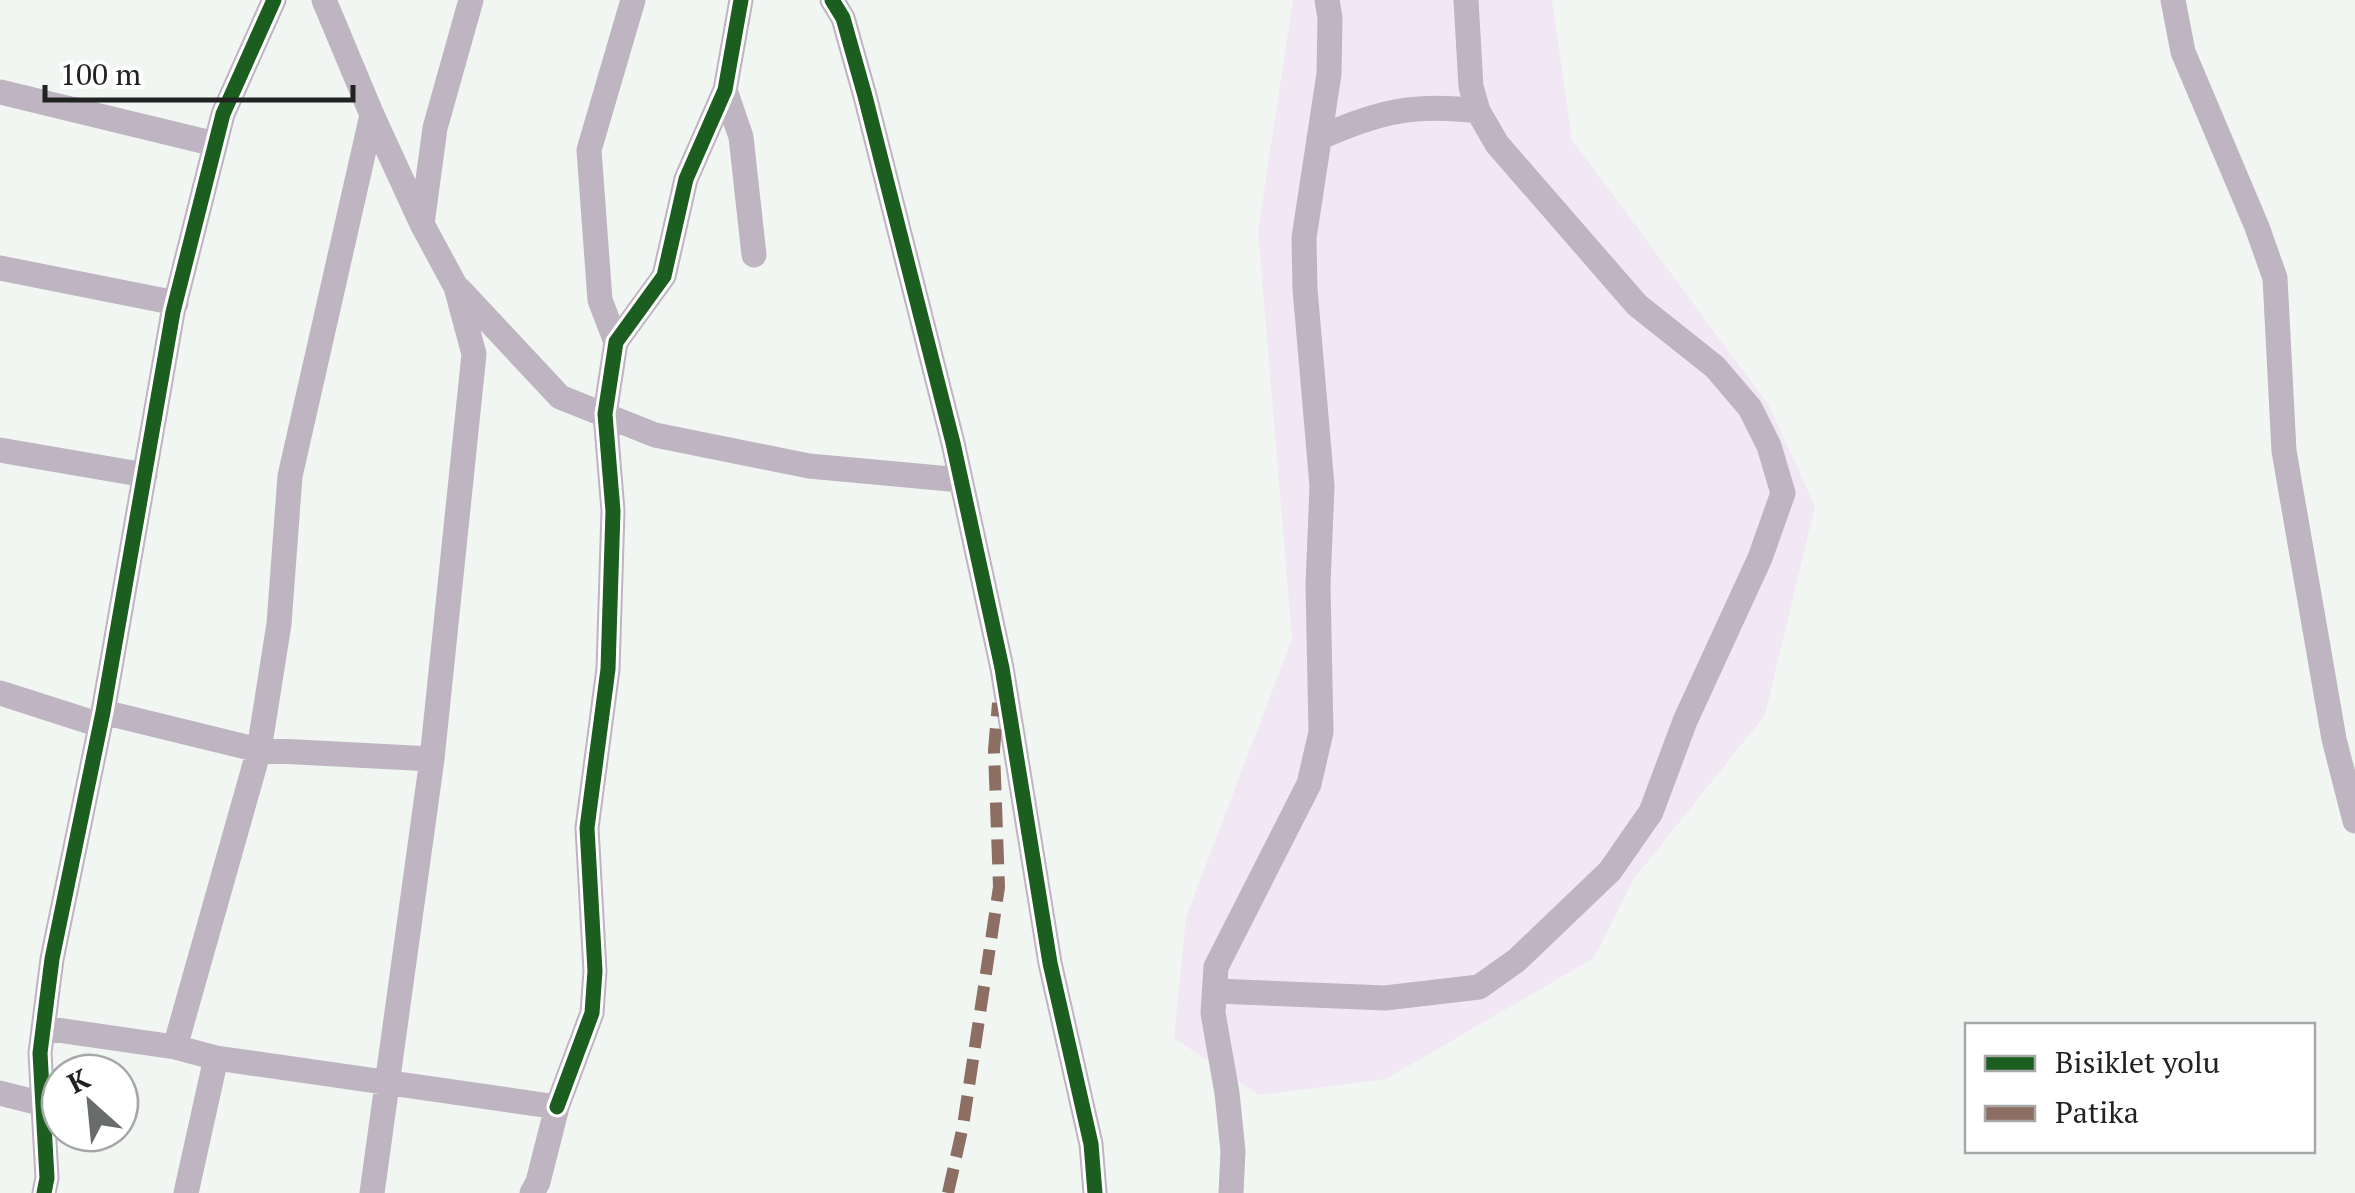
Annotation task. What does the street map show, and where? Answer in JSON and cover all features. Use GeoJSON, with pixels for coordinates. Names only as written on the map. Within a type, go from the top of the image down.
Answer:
{"type":"FeatureCollection","features":[{"type":"Feature","properties":{"kind":"street"},"geometry":{"type":"LineString","coordinates":[[40,1053],[52,958],[101,719],[176,303],[222,114],[274,0]]}},
{"type":"Feature","properties":{"kind":"street"},"geometry":{"type":"LineString","coordinates":[[324,0],[422,224],[456,287],[474,354],[432,759],[372,1193]]}},
{"type":"Feature","properties":{"kind":"street"},"geometry":{"type":"LineString","coordinates":[[422,224],[435,128],[471,0]]}},
{"type":"Feature","properties":{"kind":"street"},"geometry":{"type":"LineString","coordinates":[[616,342],[600,300],[589,150],[634,0]]}},
{"type":"Feature","properties":{"kind":"street"},"geometry":{"type":"LineString","coordinates":[[532,1193],[557,1108],[592,1012],[595,971],[587,828],[608,669],[613,511],[606,414],[616,342],[664,276],[686,179],[725,90],[741,0]]}},
{"type":"Feature","properties":{"kind":"street"},"geometry":{"type":"LineString","coordinates":[[832,0],[842,18],[865,96],[961,480],[1002,668],[1043,924],[1091,1144],[1095,1193]]}},
{"type":"Feature","properties":{"kind":"street"},"geometry":{"type":"LineString","coordinates":[[1231,1193],[1233,1152],[1213,1013],[1216,968],[1309,784],[1321,732],[1318,585],[1322,486],[1304,289],[1304,238],[1329,74],[1327,0]]}},
{"type":"Feature","properties":{"kind":"street"},"geometry":{"type":"LineString","coordinates":[[1215,991],[1385,998],[1478,986],[1518,960],[1610,870],[1651,812],[1685,721],[1760,558],[1783,493],[1769,446],[1750,408],[1715,368],[1638,305],[1497,144],[1478,111],[1469,70],[1466,0]]}},
{"type":"Feature","properties":{"kind":"street"},"geometry":{"type":"LineString","coordinates":[[2172,0],[2183,52],[2275,278],[2284,450],[2334,739],[2355,821]]}},
{"type":"Feature","properties":{"kind":"street"},"geometry":{"type":"LineString","coordinates":[[0,67],[6,93],[215,144]]}},
{"type":"Feature","properties":{"kind":"street"},"geometry":{"type":"LineString","coordinates":[[725,90],[741,137],[754,255]]}},
{"type":"Feature","properties":{"kind":"street"},"geometry":{"type":"LineString","coordinates":[[1319,138],[1395,109],[1436,106],[1478,111]]}},
{"type":"Feature","properties":{"kind":"street"},"geometry":{"type":"LineString","coordinates":[[175,1046],[259,750],[279,624],[290,476],[372,115]]}},
{"type":"Feature","properties":{"kind":"street"},"geometry":{"type":"LineString","coordinates":[[0,268],[176,303]]}},
{"type":"Feature","properties":{"kind":"street"},"geometry":{"type":"LineString","coordinates":[[456,287],[560,396],[655,436],[809,466],[961,480]]}},
{"type":"Feature","properties":{"kind":"street"},"geometry":{"type":"LineString","coordinates":[[0,450],[145,475]]}},
{"type":"Feature","properties":{"kind":"street"},"geometry":{"type":"LineString","coordinates":[[0,693],[101,719],[259,750],[432,759]]}},
{"type":"Feature","properties":{"kind":"street"},"geometry":{"type":"LineString","coordinates":[[43,1028],[175,1046],[216,1058],[557,1108]]}},
{"type":"Feature","properties":{"kind":"street"},"geometry":{"type":"LineString","coordinates":[[186,1193],[216,1058]]}},
{"type":"Feature","properties":{"kind":"street"},"geometry":{"type":"LineString","coordinates":[[0,1093],[40,1103]]}},
{"type":"Feature","properties":{"kind":"street"},"geometry":{"type":"LineString","coordinates":[[44,1193],[45,1153]]}},
{"type":"Feature","properties":{"kind":"shaded area"},"geometry":{"type":"Polygon","coordinates":[[[1293,0],[1552,0],[1572,140],[1768,404],[1815,506],[1765,715],[1633,880],[1594,958],[1386,1079],[1259,1095],[1174,1038],[1186,917],[1292,639],[1258,231],[1293,0]]]}},
{"type":"Feature","properties":{"kind":"marked path"},"geometry":{"type":"LineString","coordinates":[[948,1193],[963,1126],[999,887],[994,750],[998,703]]}},
{"type":"Feature","properties":{"kind":"cycle path"},"geometry":{"type":"LineString","coordinates":[[44,1193],[47,1178],[40,1053],[52,959],[103,712],[173,312],[223,114],[274,0]]}},
{"type":"Feature","properties":{"kind":"cycle path"},"geometry":{"type":"LineString","coordinates":[[557,1107],[592,1013],[595,971],[587,828],[608,669],[613,511],[605,414],[616,342],[664,276],[686,179],[725,90],[741,0]]}},
{"type":"Feature","properties":{"kind":"cycle path"},"geometry":{"type":"LineString","coordinates":[[832,0],[843,18],[865,96],[953,443],[1002,668],[1050,963],[1091,1144],[1095,1193]]}}]}
